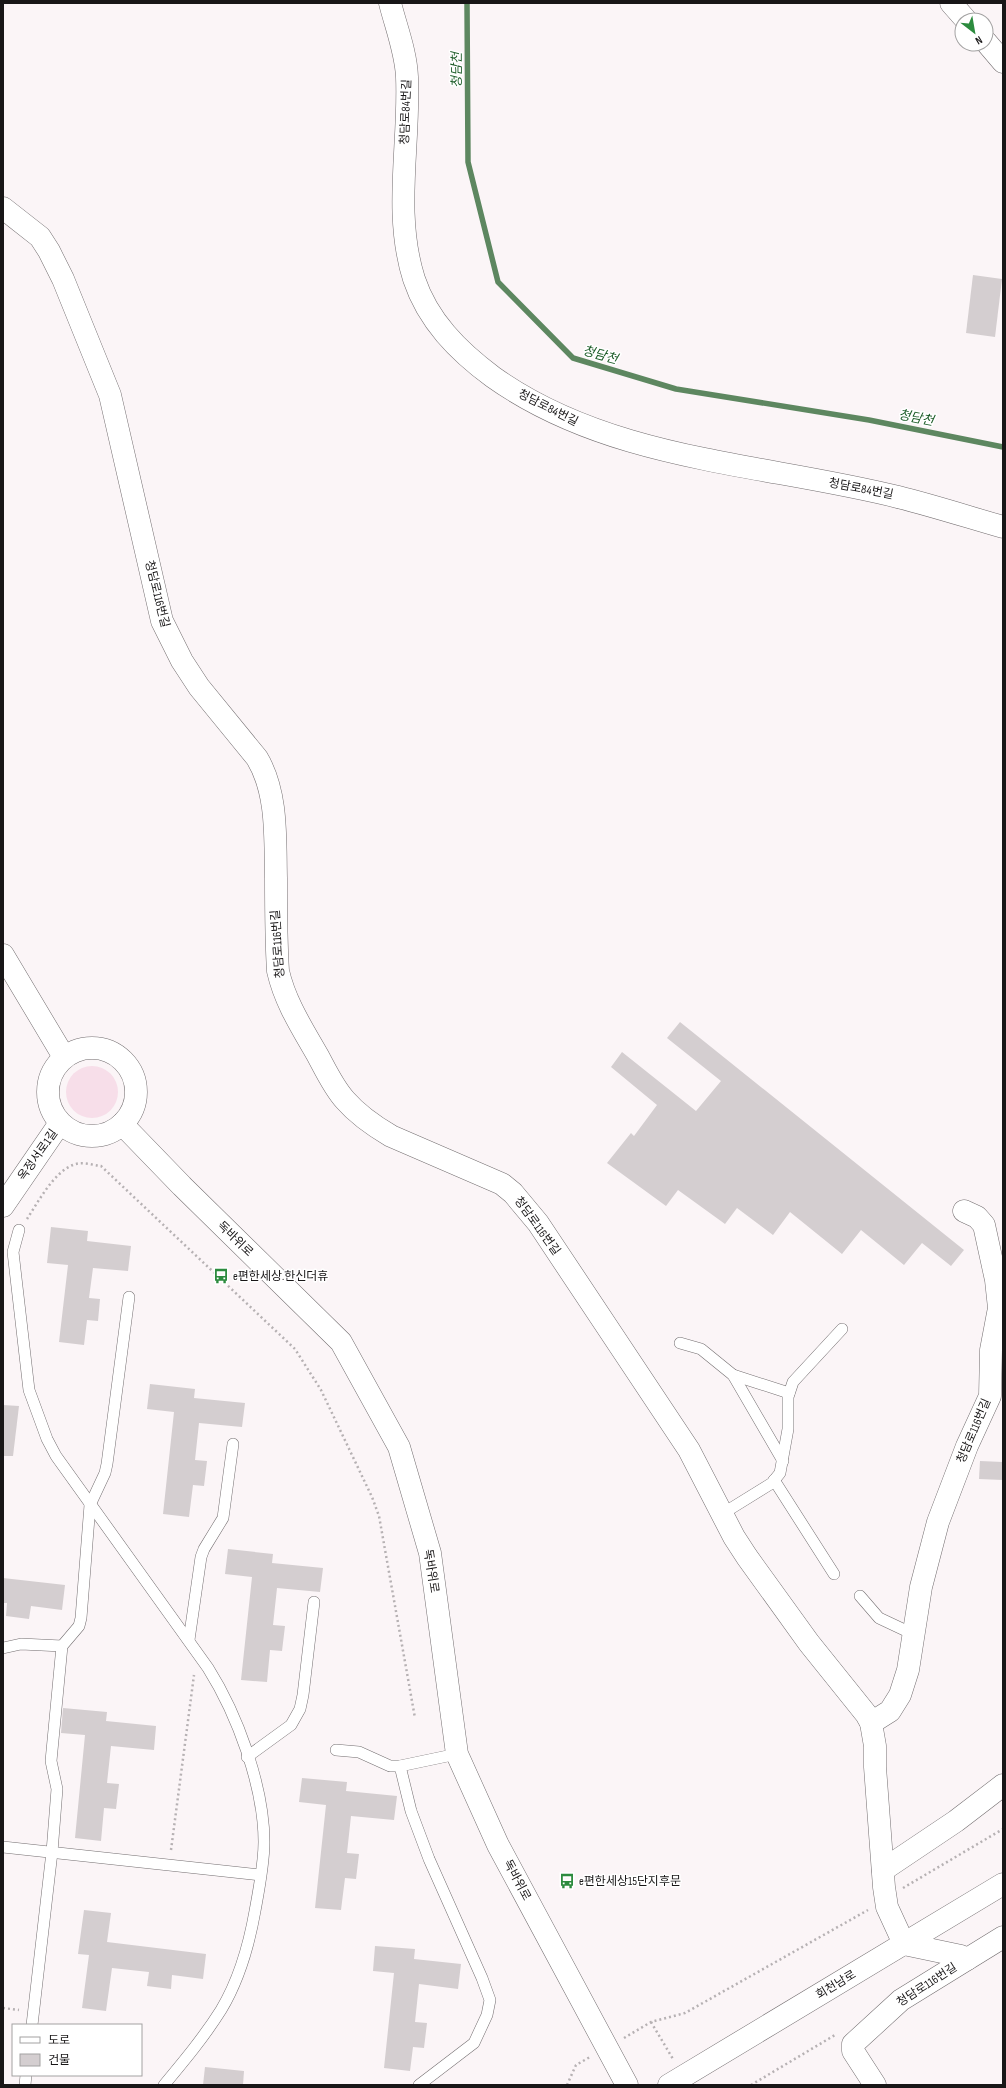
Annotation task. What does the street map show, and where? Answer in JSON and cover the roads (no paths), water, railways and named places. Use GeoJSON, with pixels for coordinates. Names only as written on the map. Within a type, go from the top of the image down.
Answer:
{"type":"FeatureCollection","features":[{"type":"Feature","properties":{"kind":"street","name":"청담로84번길"},"geometry":{"type":"LineString","coordinates":[[390,3],[407,73],[407,114],[402,207],[406,248],[415,281],[429,311],[439,328],[472,362],[506,386],[541,407],[579,425],[640,445],[898,497],[1003,527]]}},
{"type":"Feature","properties":{"kind":"street"},"geometry":{"type":"LineString","coordinates":[[951,3],[959,12]]}},
{"type":"Feature","properties":{"kind":"street"},"geometry":{"type":"LineString","coordinates":[[994,51],[1003,62]]}},
{"type":"Feature","properties":{"kind":"street","name":"청담로116번길"},"geometry":{"type":"LineString","coordinates":[[3,208],[40,238],[57,267],[110,395],[162,621],[182,661],[199,687],[257,758],[263,769],[271,799],[275,841],[278,970],[282,987],[292,1010],[327,1073],[344,1099],[357,1112],[374,1126],[391,1136],[502,1184],[525,1206],[688,1450],[747,1557],[810,1643],[866,1714],[871,1723],[875,1746],[875,1767],[886,1899],[893,1922],[904,1944],[961,1956],[967,1959]]}},
{"type":"Feature","properties":{"kind":"street"},"geometry":{"type":"LineString","coordinates":[[3,955],[64,1057]]}},
{"type":"Feature","properties":{"kind":"street"},"geometry":{"type":"LineString","coordinates":[[92,1047],[107,1050],[114,1054],[130,1069],[135,1083],[136,1098],[131,1112],[122,1124],[104,1134],[84,1136],[71,1131],[60,1123],[51,1111],[47,1097],[48,1082],[54,1068],[64,1057],[77,1049],[92,1047]]}},
{"type":"Feature","properties":{"kind":"street","name":"옥정서로1길"},"geometry":{"type":"LineString","coordinates":[[3,1206],[60,1123]]}},
{"type":"Feature","properties":{"kind":"street","name":"독바위로"},"geometry":{"type":"LineString","coordinates":[[122,1124],[182,1186],[342,1342],[399,1447],[430,1553],[457,1754],[498,1845],[627,2085]]}},
{"type":"Feature","properties":{"kind":"street","name":"청담로116번길"},"geometry":{"type":"LineString","coordinates":[[871,1723],[890,1711],[900,1695],[908,1670],[924,1572],[938,1522],[967,1446],[986,1408],[992,1382],[991,1350],[999,1308],[996,1280],[984,1225],[977,1217],[964,1211]]}},
{"type":"Feature","properties":{"kind":"street"},"geometry":{"type":"LineString","coordinates":[[883,1870],[961,1817],[1003,1785]]}},
{"type":"Feature","properties":{"kind":"street","name":"회천남로"},"geometry":{"type":"LineString","coordinates":[[676,2080],[1003,1884]]}},
{"type":"Feature","properties":{"kind":"street","name":"청담로116번길"},"geometry":{"type":"LineString","coordinates":[[875,2085],[853,2051],[853,2044],[901,2000],[1003,1937]]}},
{"type":"Feature","properties":{"kind":"lane"},"geometry":{"type":"LineString","coordinates":[[18,1230],[13,1252],[29,1390],[45,1432],[56,1456],[188,1640],[224,1694],[247,1757],[262,1808],[264,1842],[260,1875],[250,1939],[237,1977],[221,2010],[209,2028],[192,2052],[164,2085]]}},
{"type":"Feature","properties":{"kind":"lane"},"geometry":{"type":"LineString","coordinates":[[32,2024],[52,1852],[57,1789],[51,1760],[62,1646],[78,1626],[81,1618],[90,1505],[105,1473],[107,1464],[129,1297]]}},
{"type":"Feature","properties":{"kind":"lane"},"geometry":{"type":"LineString","coordinates":[[722,1514],[774,1480],[780,1473],[788,1422],[789,1393],[793,1382],[842,1329]]}},
{"type":"Feature","properties":{"kind":"lane"},"geometry":{"type":"LineString","coordinates":[[680,1343],[701,1349],[733,1375],[783,1461]]}},
{"type":"Feature","properties":{"kind":"lane"},"geometry":{"type":"LineString","coordinates":[[733,1375],[789,1393]]}},
{"type":"Feature","properties":{"kind":"lane"},"geometry":{"type":"LineString","coordinates":[[188,1640],[201,1557],[204,1549],[223,1518],[233,1444]]}},
{"type":"Feature","properties":{"kind":"lane"},"geometry":{"type":"LineString","coordinates":[[774,1480],[834,1574]]}},
{"type":"Feature","properties":{"kind":"lane"},"geometry":{"type":"LineString","coordinates":[[860,1596],[879,1618],[913,1634]]}},
{"type":"Feature","properties":{"kind":"lane"},"geometry":{"type":"LineString","coordinates":[[247,1757],[291,1725],[300,1709],[314,1602]]}},
{"type":"Feature","properties":{"kind":"lane"},"geometry":{"type":"LineString","coordinates":[[3,1648],[20,1644],[62,1646]]}},
{"type":"Feature","properties":{"kind":"lane"},"geometry":{"type":"LineString","coordinates":[[336,1750],[359,1752],[390,1766],[400,1766],[457,1754]]}},
{"type":"Feature","properties":{"kind":"lane"},"geometry":{"type":"LineString","coordinates":[[400,1766],[411,1811],[428,1859],[482,1978],[490,2000],[487,2015],[474,2043],[419,2085]]}},
{"type":"Feature","properties":{"kind":"lane"},"geometry":{"type":"LineString","coordinates":[[3,1847],[260,1875]]}},
{"type":"Feature","properties":{"kind":"waterway","name":"청담천"},"geometry":{"type":"LineString","coordinates":[[467,3],[468,162],[498,282],[573,358],[676,389],[869,420],[1003,447]]}},
{"type":"Feature","properties":{"kind":"place","name":"e편한세상.한신더휴"},"geometry":{"type":"Point","coordinates":[221,1276]}},
{"type":"Feature","properties":{"kind":"place","name":"e편한세상15단지후문"},"geometry":{"type":"Point","coordinates":[567,1881]}}]}
